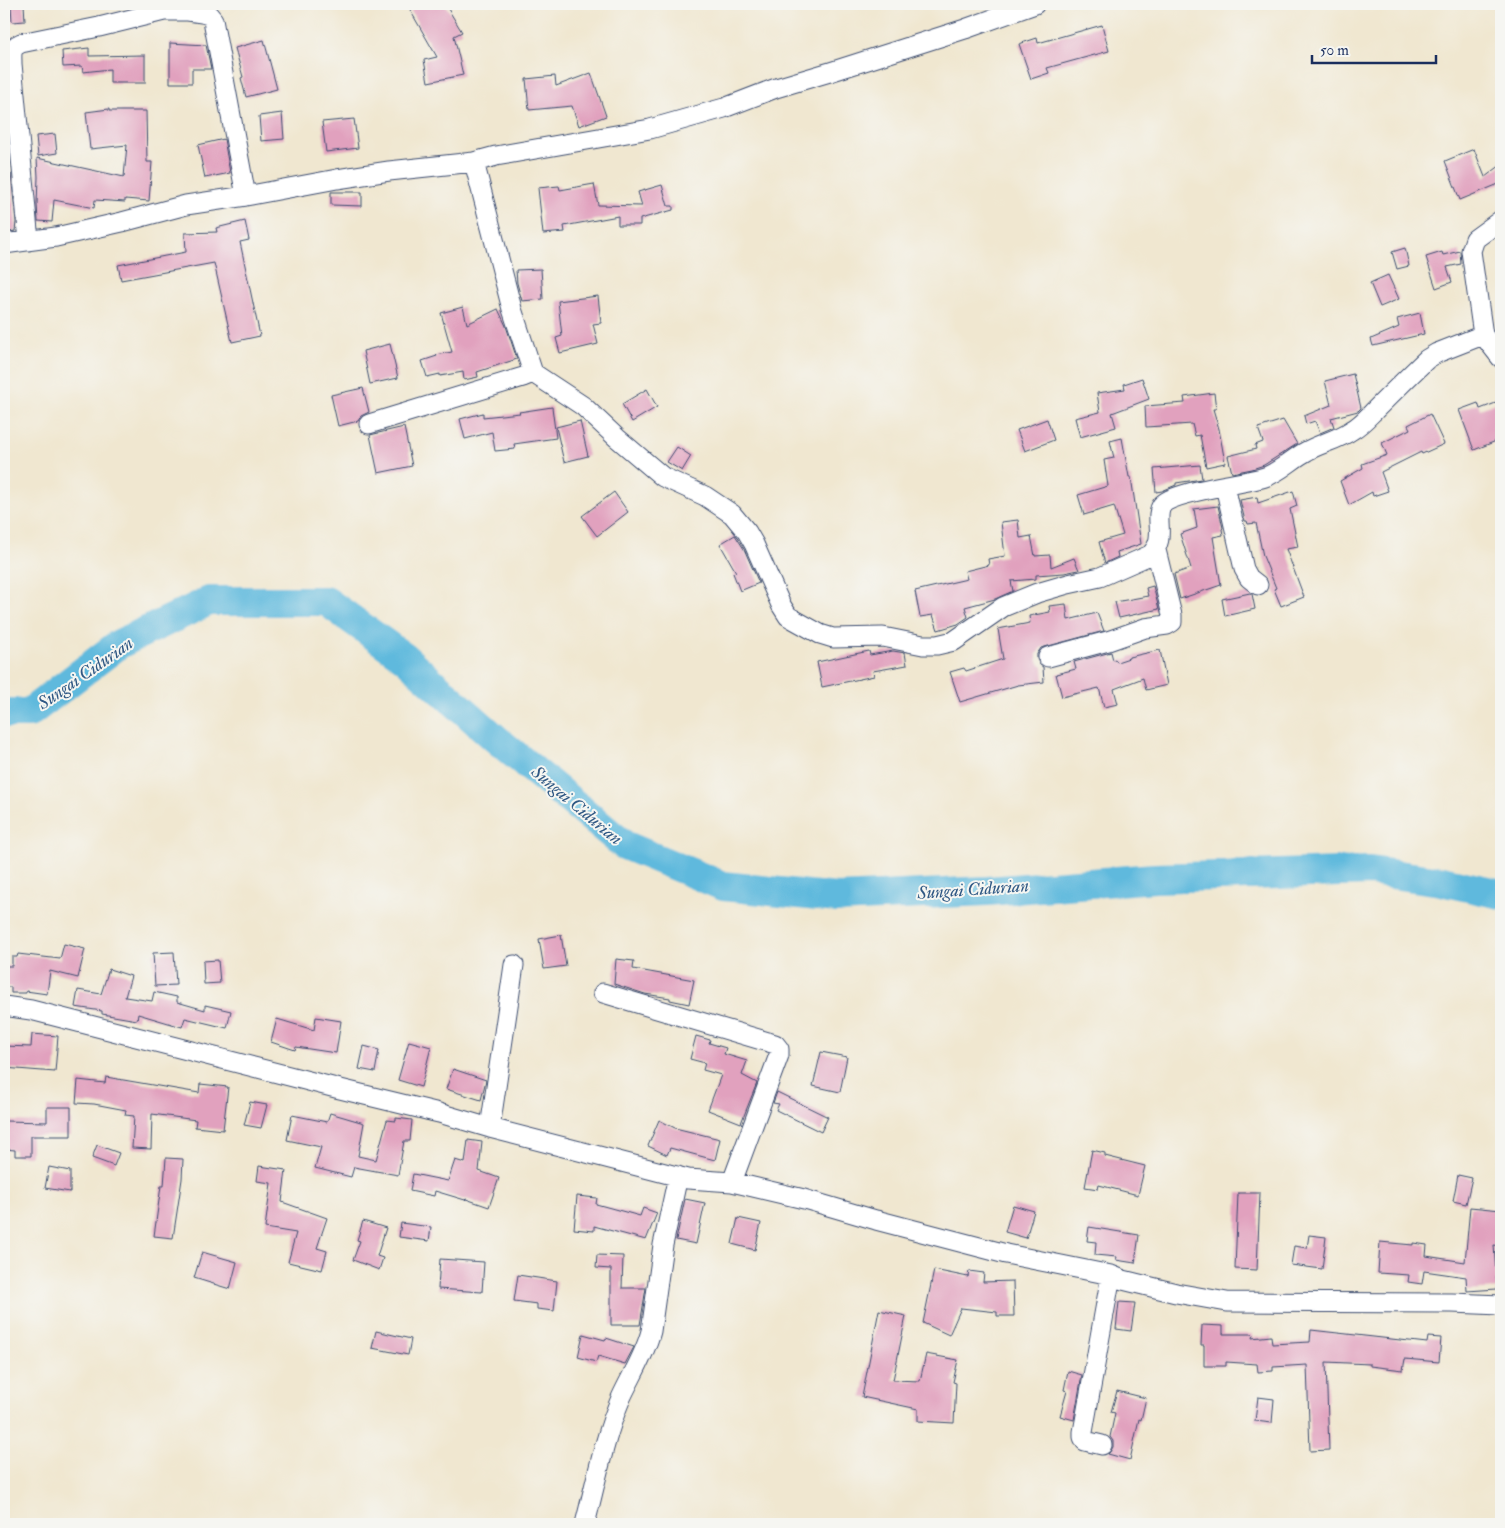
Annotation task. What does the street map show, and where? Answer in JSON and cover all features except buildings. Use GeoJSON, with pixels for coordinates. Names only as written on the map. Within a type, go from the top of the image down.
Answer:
{"type":"FeatureCollection","features":[{"type":"Feature","properties":{"kind":"street"},"geometry":{"type":"LineString","coordinates":[[4,244],[56,237],[186,205],[246,196],[337,178],[474,162],[496,156],[650,129],[724,108],[776,88],[965,29],[1035,4]]}},
{"type":"Feature","properties":{"kind":"street"},"geometry":{"type":"LineString","coordinates":[[29,241],[12,64],[14,46],[164,11],[202,13],[209,15],[213,20],[246,196]]}},
{"type":"Feature","properties":{"kind":"street"},"geometry":{"type":"LineString","coordinates":[[474,162],[512,309],[532,373],[583,406],[663,477],[704,496],[732,514],[754,544],[781,605],[788,616],[828,637],[838,639],[883,637],[931,646],[954,640],[1003,606],[1037,593],[1100,577],[1150,555],[1156,550],[1158,544],[1162,506],[1182,495],[1269,476],[1308,450],[1352,431],[1427,359],[1437,353],[1484,335]]}},
{"type":"Feature","properties":{"kind":"street"},"geometry":{"type":"LineString","coordinates":[[1501,220],[1475,240],[1472,245],[1472,263],[1484,335],[1501,358]]}},
{"type":"Feature","properties":{"kind":"street"},"geometry":{"type":"LineString","coordinates":[[369,424],[532,373]]}},
{"type":"Feature","properties":{"kind":"street"},"geometry":{"type":"LineString","coordinates":[[1224,486],[1244,569],[1248,578],[1258,585]]}},
{"type":"Feature","properties":{"kind":"street"},"geometry":{"type":"LineString","coordinates":[[1048,657],[1108,641],[1145,628],[1167,625],[1172,622],[1172,615],[1156,550]]}},
{"type":"Feature","properties":{"kind":"street"},"geometry":{"type":"LineString","coordinates":[[490,1128],[514,965]]}},
{"type":"Feature","properties":{"kind":"street"},"geometry":{"type":"LineString","coordinates":[[603,993],[775,1044],[779,1049],[779,1055],[732,1182]]}},
{"type":"Feature","properties":{"kind":"street"},"geometry":{"type":"LineString","coordinates":[[4,1006],[31,1010],[439,1113],[490,1128],[678,1176],[732,1182],[804,1199],[1006,1254],[1111,1275],[1123,1280],[1176,1293],[1228,1302],[1501,1305]]}},
{"type":"Feature","properties":{"kind":"street"},"geometry":{"type":"LineString","coordinates":[[585,1524],[610,1428],[621,1398],[650,1337],[663,1245],[678,1176]]}},
{"type":"Feature","properties":{"kind":"street"},"geometry":{"type":"LineString","coordinates":[[1102,1445],[1085,1441],[1083,1432],[1111,1275]]}},
{"type":"Feature","properties":{"kind":"waterway","name":"Sungai Cidurian"},"geometry":{"type":"LineString","coordinates":[[4,713],[29,713],[119,644],[209,601],[326,601],[405,658],[496,739],[624,845],[723,886],[837,898],[987,891],[1155,878],[1370,871],[1441,881],[1501,894]]}}]}
